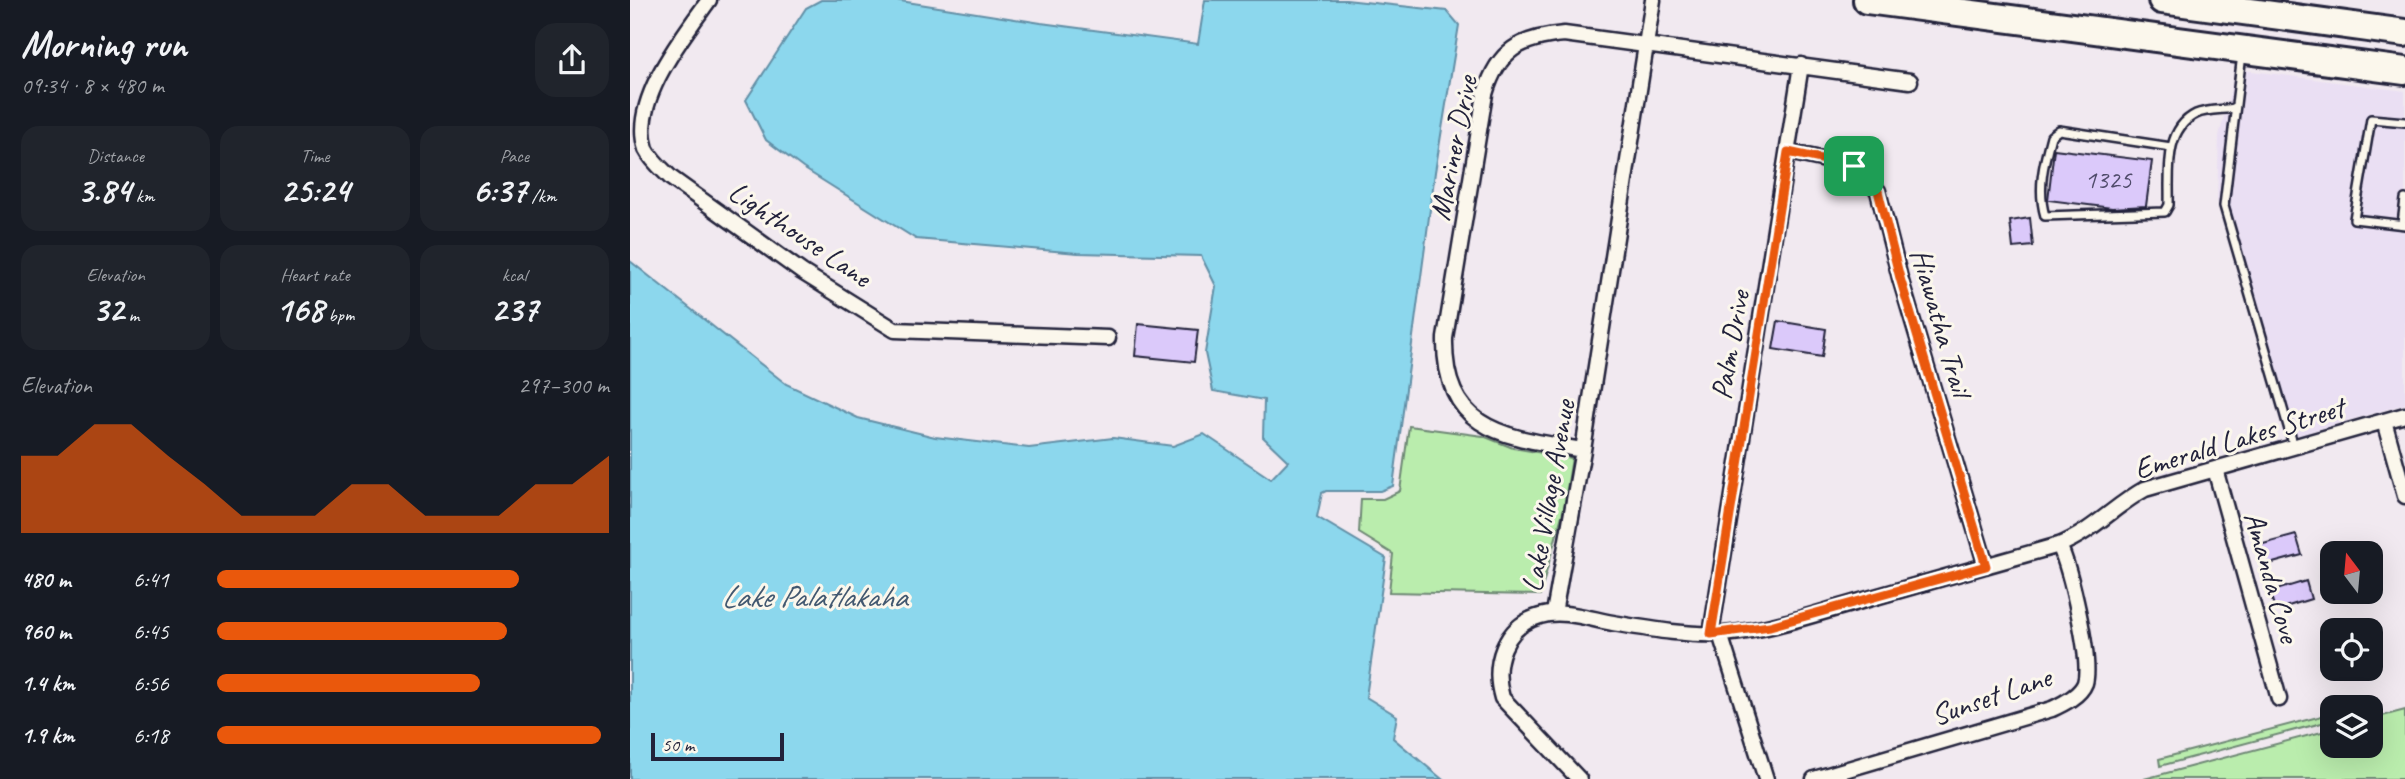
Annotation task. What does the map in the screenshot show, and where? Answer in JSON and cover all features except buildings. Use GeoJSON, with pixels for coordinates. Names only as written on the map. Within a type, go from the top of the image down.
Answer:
{"type":"FeatureCollection","features":[{"type":"Feature","properties":{"kind":"highway"},"geometry":{"type":"LineString","coordinates":[[1867,0],[2405,71]]}},
{"type":"Feature","properties":{"kind":"highway"},"geometry":{"type":"LineString","coordinates":[[2162,0],[2279,12],[2405,33]]}},
{"type":"Feature","properties":{"kind":"street","name":"Lighthouse Lane"},"geometry":{"type":"LineString","coordinates":[[709,0],[665,63],[647,95],[642,115],[645,148],[655,163],[671,178],[802,272],[895,330],[1108,338]]}},
{"type":"Feature","properties":{"kind":"street","name":"Lake Village Avenue"},"geometry":{"type":"LineString","coordinates":[[1653,0],[1583,450],[1554,613],[1671,632],[1715,634],[1770,626],[2059,545]]}},
{"type":"Feature","properties":{"kind":"street","name":"Mariner Drive"},"geometry":{"type":"LineString","coordinates":[[1583,450],[1514,438],[1476,421],[1466,411],[1448,368],[1445,338],[1485,94],[1500,61],[1511,49],[1543,36],[1564,34],[1648,43],[1910,81]]}},
{"type":"Feature","properties":{"kind":"street","name":"Palm Drive"},"geometry":{"type":"LineString","coordinates":[[1766,779],[1715,634],[1801,65]]}},
{"type":"Feature","properties":{"kind":"street","name":"Hiawatha Trail"},"geometry":{"type":"LineString","coordinates":[[1788,152],[1854,166],[1862,170],[1878,191],[1900,278],[1986,566]]}},
{"type":"Feature","properties":{"kind":"street","name":"Emerald Lakes Street"},"geometry":{"type":"LineString","coordinates":[[2059,545],[2093,528],[2145,489],[2405,415]]}},
{"type":"Feature","properties":{"kind":"street"},"geometry":{"type":"LineString","coordinates":[[2384,421],[2405,496]]}},
{"type":"Feature","properties":{"kind":"street","name":"Amanda Cove"},"geometry":{"type":"LineString","coordinates":[[2215,469],[2279,699]]}},
{"type":"Feature","properties":{"kind":"street","name":"Sunset Lane"},"geometry":{"type":"LineString","coordinates":[[1814,779],[2052,709],[2080,691],[2085,683],[2085,650],[2070,580],[2059,545]]}},
{"type":"Feature","properties":{"kind":"street"},"geometry":{"type":"LineString","coordinates":[[1554,613],[1523,624],[1509,637],[1503,647],[1498,684],[1502,698],[1579,779]]}},
{"type":"Feature","properties":{"kind":"lane"},"geometry":{"type":"LineString","coordinates":[[2243,50],[2224,206],[2294,447]]}},
{"type":"Feature","properties":{"kind":"lane"},"geometry":{"type":"LineString","coordinates":[[2171,147],[2059,130],[2051,136],[2043,168],[2041,202],[2045,216],[2165,212],[2169,205],[2171,147],[2180,127],[2197,113],[2235,108]]}},
{"type":"Feature","properties":{"kind":"lane"},"geometry":{"type":"LineString","coordinates":[[2405,122],[2371,119],[2354,219],[2403,225],[2405,199]]}},
{"type":"Feature","properties":{"kind":"shaded area"},"geometry":{"type":"Polygon","coordinates":[[[2236,69],[2405,91],[2405,404],[2288,438],[2217,200],[2219,136],[2236,69]]]}},
{"type":"Feature","properties":{"kind":"green space"},"geometry":{"type":"Polygon","coordinates":[[[1409,426],[1483,436],[1513,448],[1572,458],[1564,508],[1540,595],[1389,592],[1393,554],[1359,533],[1361,499],[1383,499],[1400,491],[1409,426]]]}},
{"type":"Feature","properties":{"kind":"green space"},"geometry":{"type":"Polygon","coordinates":[[[2405,710],[2405,779],[2144,779],[2320,732],[2320,758],[2383,758],[2383,716],[2405,710]]]}},
{"type":"Feature","properties":{"kind":"green space"},"geometry":{"type":"Polygon","coordinates":[[[2320,716],[2320,723],[2160,766],[2159,759],[2320,716]]]}},
{"type":"Feature","properties":{"kind":"water","name":"Lake Palatlakaha"},"geometry":{"type":"Polygon","coordinates":[[[821,0],[894,0],[1198,44],[1205,0],[1346,0],[1447,11],[1459,25],[1435,172],[1393,486],[1380,491],[1326,491],[1322,493],[1317,517],[1386,558],[1366,697],[1397,716],[1393,738],[1442,779],[630,779],[630,261],[786,384],[858,418],[935,437],[1029,448],[1113,438],[1173,446],[1204,434],[1271,479],[1288,461],[1263,437],[1264,400],[1213,391],[1205,353],[1216,286],[1201,256],[1078,253],[916,239],[803,168],[766,140],[746,100],[806,8],[821,0]]]}},
{"type":"Feature","properties":{"kind":"route"},"geometry":{"type":"LineString","coordinates":[[1788,152],[1854,166],[1862,170],[1878,191],[1900,278],[1986,566],[1770,626],[1728,634],[1711,634],[1788,152]]}}]}
